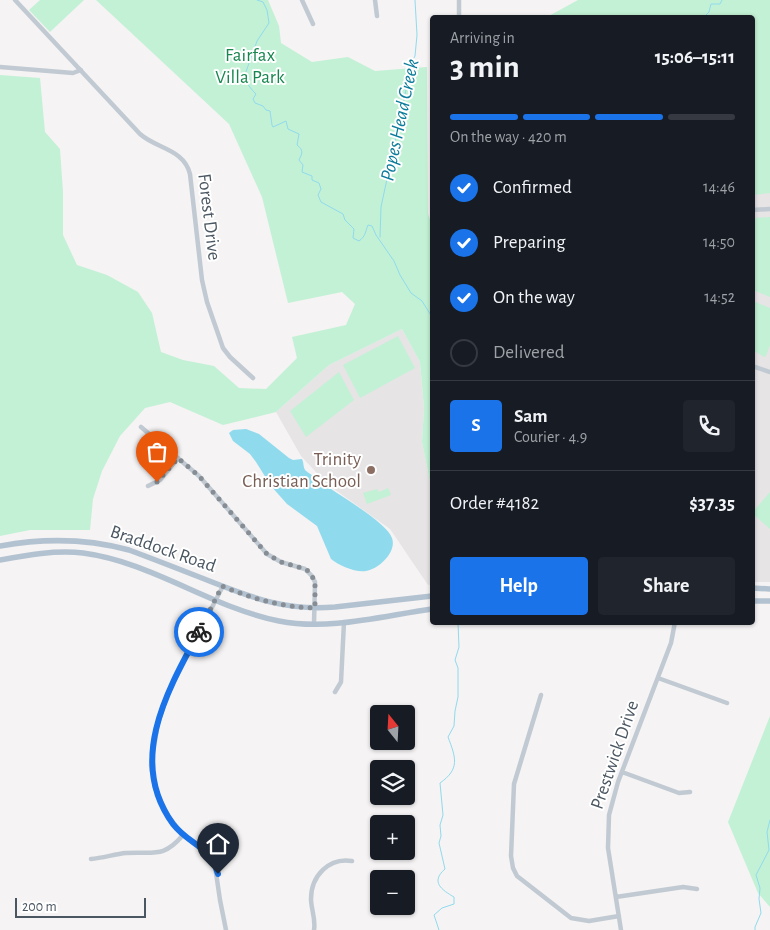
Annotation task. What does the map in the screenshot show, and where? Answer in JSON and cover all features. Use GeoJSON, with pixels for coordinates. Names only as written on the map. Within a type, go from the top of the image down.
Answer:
{"type":"FeatureCollection","features":[{"type":"Feature","properties":{"kind":"main road","name":"Braddock Road"},"geometry":{"type":"LineString","coordinates":[[0,546],[52,539],[98,542],[129,550],[247,596],[275,604],[315,608],[357,606],[430,596]]}},
{"type":"Feature","properties":{"kind":"main road","name":"Braddock Road"},"geometry":{"type":"LineString","coordinates":[[0,560],[38,553],[70,552],[93,555],[126,563],[215,601],[266,618],[291,623],[344,622],[430,609]]}},
{"type":"Feature","properties":{"kind":"main road"},"geometry":{"type":"LineString","coordinates":[[755,588],[770,588]]}},
{"type":"Feature","properties":{"kind":"main road"},"geometry":{"type":"LineString","coordinates":[[755,601],[770,601]]}},
{"type":"Feature","properties":{"kind":"street","name":"Forest Drive"},"geometry":{"type":"LineString","coordinates":[[15,0],[141,135],[175,153],[187,165],[192,191],[202,281],[207,302],[223,348],[253,378]]}},
{"type":"Feature","properties":{"kind":"street"},"geometry":{"type":"LineString","coordinates":[[302,0],[313,24]]}},
{"type":"Feature","properties":{"kind":"street"},"geometry":{"type":"LineString","coordinates":[[375,0],[377,16]]}},
{"type":"Feature","properties":{"kind":"street"},"geometry":{"type":"LineString","coordinates":[[458,0],[459,15]]}},
{"type":"Feature","properties":{"kind":"street"},"geometry":{"type":"LineString","coordinates":[[0,67],[73,73],[81,70]]}},
{"type":"Feature","properties":{"kind":"street"},"geometry":{"type":"LineString","coordinates":[[755,210],[770,209]]}},
{"type":"Feature","properties":{"kind":"street"},"geometry":{"type":"LineString","coordinates":[[755,367],[770,372]]}},
{"type":"Feature","properties":{"kind":"street"},"geometry":{"type":"LineString","coordinates":[[141,427],[199,476],[267,554],[281,562],[310,572],[315,582],[314,624]]}},
{"type":"Feature","properties":{"kind":"street"},"geometry":{"type":"LineString","coordinates":[[148,486],[160,480],[178,458]]}},
{"type":"Feature","properties":{"kind":"street"},"geometry":{"type":"LineString","coordinates":[[222,586],[168,693],[158,722],[152,758],[153,780],[168,816],[184,835],[204,849],[216,866],[226,930]]}},
{"type":"Feature","properties":{"kind":"street"},"geometry":{"type":"LineString","coordinates":[[335,692],[341,682],[344,622]]}},
{"type":"Feature","properties":{"kind":"street","name":"Prestwick Drive"},"geometry":{"type":"LineString","coordinates":[[621,930],[608,848],[607,828],[611,802],[673,638],[675,625]]}},
{"type":"Feature","properties":{"kind":"street"},"geometry":{"type":"LineString","coordinates":[[658,678],[727,704]]}},
{"type":"Feature","properties":{"kind":"street"},"geometry":{"type":"LineString","coordinates":[[541,695],[514,784],[513,868],[517,876],[571,918],[590,921],[618,916]]}},
{"type":"Feature","properties":{"kind":"street"},"geometry":{"type":"LineString","coordinates":[[622,772],[679,793],[690,792]]}},
{"type":"Feature","properties":{"kind":"street"},"geometry":{"type":"LineString","coordinates":[[91,859],[126,853],[156,853],[168,849],[184,835]]}},
{"type":"Feature","properties":{"kind":"street"},"geometry":{"type":"LineString","coordinates":[[314,930],[311,896],[316,878],[330,864],[341,860],[352,861]]}},
{"type":"Feature","properties":{"kind":"street"},"geometry":{"type":"LineString","coordinates":[[616,897],[683,887],[697,888]]}},
{"type":"Feature","properties":{"kind":"shaded area"},"geometry":{"type":"Polygon","coordinates":[[[755,23],[770,24],[770,582],[755,582],[755,23]]]}},
{"type":"Feature","properties":{"kind":"shaded area","name":"Trinity Christian School"},"geometry":{"type":"Polygon","coordinates":[[[402,329],[420,362],[424,408],[422,442],[430,482],[430,584],[428,585],[390,529],[327,484],[301,456],[276,412],[329,365],[402,329]]]}},
{"type":"Feature","properties":{"kind":"green space"},"geometry":{"type":"Polygon","coordinates":[[[40,0],[84,0],[50,32],[29,10],[40,0]]]}},
{"type":"Feature","properties":{"kind":"green space","name":"Fairfax Villa Park"},"geometry":{"type":"Polygon","coordinates":[[[96,0],[268,0],[279,26],[281,43],[312,62],[348,57],[375,71],[427,67],[428,214],[430,220],[430,482],[422,442],[424,408],[420,362],[402,329],[329,365],[276,412],[223,425],[170,402],[145,408],[120,436],[102,471],[93,499],[90,530],[30,530],[0,536],[0,75],[40,78],[45,132],[60,149],[63,235],[77,265],[107,275],[138,292],[152,313],[161,352],[183,360],[214,366],[239,388],[266,389],[297,358],[292,337],[346,325],[355,304],[342,292],[288,303],[262,197],[229,124],[96,0]]]}},
{"type":"Feature","properties":{"kind":"green space"},"geometry":{"type":"Polygon","coordinates":[[[578,0],[770,0],[770,193],[755,195],[755,15],[551,15],[578,0]]]}},
{"type":"Feature","properties":{"kind":"green space"},"geometry":{"type":"Polygon","coordinates":[[[770,217],[770,297],[755,291],[755,218],[770,217]]]}},
{"type":"Feature","properties":{"kind":"green space"},"geometry":{"type":"Polygon","coordinates":[[[755,302],[770,308],[770,345],[764,357],[756,352],[755,302]]]}},
{"type":"Feature","properties":{"kind":"green space"},"geometry":{"type":"Polygon","coordinates":[[[398,336],[415,368],[360,398],[343,365],[398,336]]]}},
{"type":"Feature","properties":{"kind":"green space"},"geometry":{"type":"Polygon","coordinates":[[[339,372],[354,400],[306,437],[290,411],[339,372]]]}},
{"type":"Feature","properties":{"kind":"green space"},"geometry":{"type":"Polygon","coordinates":[[[388,488],[391,495],[367,504],[363,493],[377,489],[379,492],[388,488]]]}},
{"type":"Feature","properties":{"kind":"green space"},"geometry":{"type":"Polygon","coordinates":[[[770,492],[770,529],[755,516],[755,510],[770,492]]]}},
{"type":"Feature","properties":{"kind":"green space"},"geometry":{"type":"Polygon","coordinates":[[[770,716],[770,907],[758,893],[728,822],[770,716]]]}},
{"type":"Feature","properties":{"kind":"water"},"geometry":{"type":"Polygon","coordinates":[[[246,429],[259,434],[289,458],[293,460],[302,459],[306,471],[380,523],[388,531],[393,543],[386,559],[371,570],[357,571],[338,564],[331,559],[317,526],[287,504],[271,486],[250,454],[233,441],[229,433],[233,430],[246,429]]]}},
{"type":"Feature","properties":{"kind":"waterway","name":"Popes Head Creek"},"geometry":{"type":"LineString","coordinates":[[257,0],[263,2],[267,10],[269,23],[257,41],[243,80],[256,94],[253,99],[255,103],[270,111],[273,127],[286,121],[288,129],[299,134],[297,145],[302,151],[299,160],[303,165],[302,172],[312,176],[312,180],[319,183],[321,189],[318,195],[321,202],[343,214],[345,220],[354,229],[353,238],[359,241],[364,236],[368,225],[372,226],[411,293],[422,301],[430,314]]}},
{"type":"Feature","properties":{"kind":"waterway","name":"Popes Head Creek"},"geometry":{"type":"LineString","coordinates":[[380,237],[381,207],[410,65],[415,56],[417,35],[415,0]]}},
{"type":"Feature","properties":{"kind":"waterway"},"geometry":{"type":"LineString","coordinates":[[706,15],[711,4],[720,4],[722,0]]}},
{"type":"Feature","properties":{"kind":"waterway","name":"Popes Head Creek"},"geometry":{"type":"LineString","coordinates":[[439,930],[434,915],[442,908],[454,904],[454,897],[439,885],[438,878],[445,869],[439,843],[441,836],[440,825],[443,815],[440,783],[451,773],[454,763],[453,751],[448,737],[454,726],[458,697],[458,668],[455,660],[459,647],[458,625]]}},
{"type":"Feature","properties":{"kind":"waterway"},"geometry":{"type":"LineString","coordinates":[[755,930],[761,913],[760,888],[756,875],[769,850],[767,832],[770,820]]}},
{"type":"Feature","properties":{"kind":"way so far"},"geometry":{"type":"LineString","coordinates":[[157,482],[178,458],[199,476],[267,554],[281,562],[310,572],[315,582],[315,608],[275,604],[222,586],[199,632]]}},
{"type":"Feature","properties":{"kind":"place","name":"Trinity Christian School"},"geometry":{"type":"Point","coordinates":[371,470]}},
{"type":"Feature","properties":{"kind":"route"},"geometry":{"type":"LineString","coordinates":[[199,632],[176,674],[158,722],[153,749],[152,772],[155,788],[173,823],[184,835],[208,853],[216,866],[218,874]]}}]}
